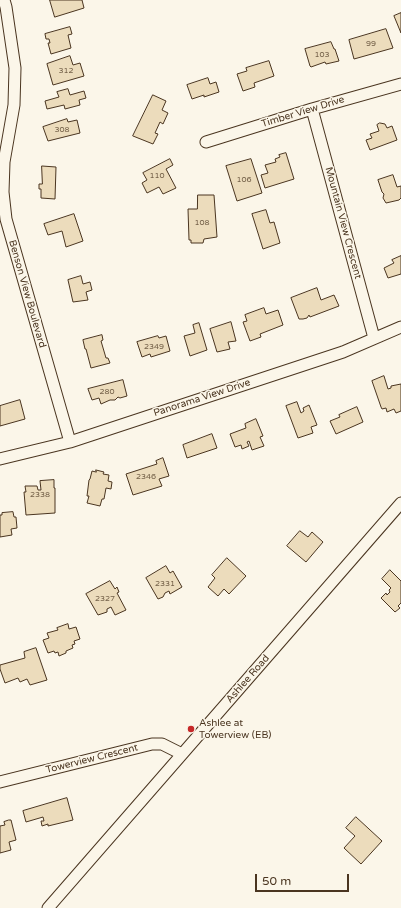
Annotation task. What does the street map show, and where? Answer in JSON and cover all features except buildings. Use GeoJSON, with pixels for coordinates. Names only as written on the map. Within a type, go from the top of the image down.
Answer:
{"type":"FeatureCollection","features":[{"type":"Feature","properties":{"kind":"street","name":"Benson View Boulevard"},"geometry":{"type":"LineString","coordinates":[[4,0],[15,68],[14,104],[4,162],[6,219],[70,442]]}},
{"type":"Feature","properties":{"kind":"street","name":"Timber View Drive"},"geometry":{"type":"LineString","coordinates":[[206,142],[312,109],[401,84]]}},
{"type":"Feature","properties":{"kind":"street","name":"Mountain View Crescent"},"geometry":{"type":"LineString","coordinates":[[312,109],[374,338]]}},
{"type":"Feature","properties":{"kind":"street","name":"Panorama View Drive"},"geometry":{"type":"LineString","coordinates":[[0,459],[70,442],[336,354],[401,327]]}},
{"type":"Feature","properties":{"kind":"street","name":"Ashlee Road"},"geometry":{"type":"LineString","coordinates":[[48,908],[401,503]]}},
{"type":"Feature","properties":{"kind":"street","name":"Towerview Crescent"},"geometry":{"type":"LineString","coordinates":[[0,782],[152,744],[162,744],[182,754]]}},
{"type":"Feature","properties":{"kind":"place","name":"Ashlee at Towerview (EB)"},"geometry":{"type":"Point","coordinates":[191,729]}}]}
